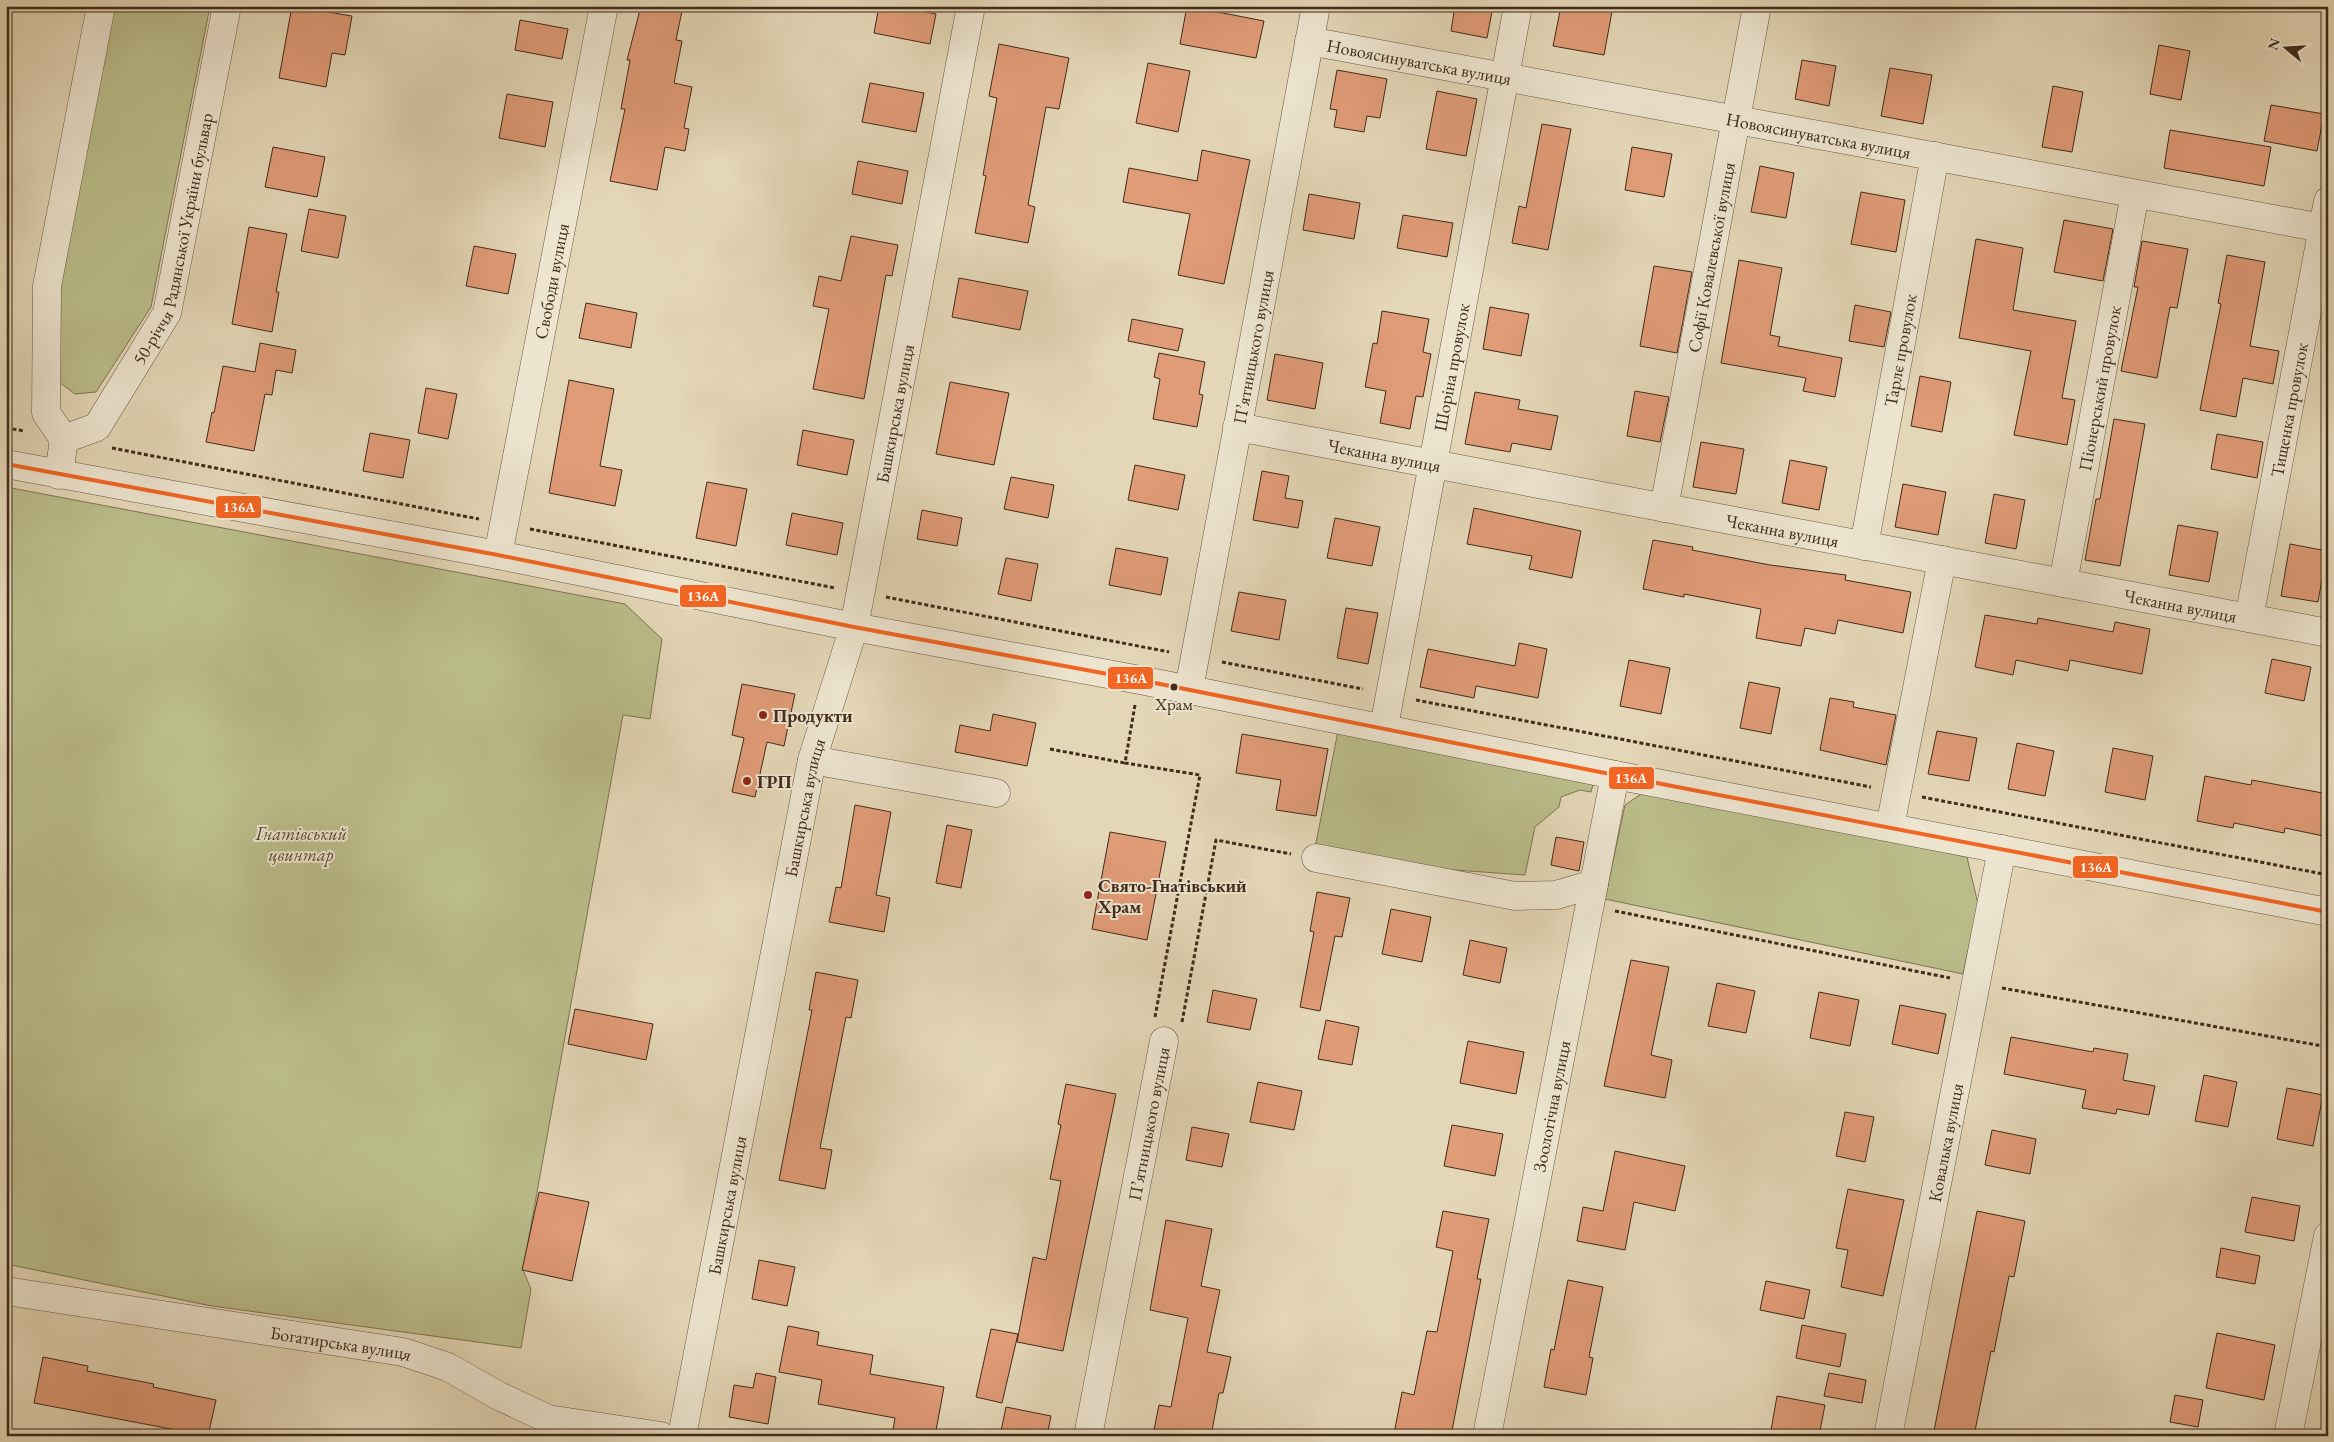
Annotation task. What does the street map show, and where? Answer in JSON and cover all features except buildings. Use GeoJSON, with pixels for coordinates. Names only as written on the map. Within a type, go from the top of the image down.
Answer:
{"type":"FeatureCollection","features":[{"type":"Feature","properties":{"kind":"street"},"geometry":{"type":"LineString","coordinates":[[59,475],[64,439],[46,413],[47,286],[101,6]]}},
{"type":"Feature","properties":{"kind":"street","name":"50-річчя Радянської України бульвар"},"geometry":{"type":"LineString","coordinates":[[64,439],[97,427],[167,313],[227,6]]}},
{"type":"Feature","properties":{"kind":"street","name":"Свободи вулиця"},"geometry":{"type":"LineString","coordinates":[[498,555],[604,6]]}},
{"type":"Feature","properties":{"kind":"street","name":"Башкирська вулиця"},"geometry":{"type":"LineString","coordinates":[[682,1436],[812,760],[854,627],[970,6]]}},
{"type":"Feature","properties":{"kind":"street","name":"П’ятницького вулиця"},"geometry":{"type":"LineString","coordinates":[[1189,689],[1316,6]]}},
{"type":"Feature","properties":{"kind":"street","name":"Шоріна провулок"},"geometry":{"type":"LineString","coordinates":[[1384,727],[1518,6]]}},
{"type":"Feature","properties":{"kind":"street","name":"Софії Ковалевської вулиця"},"geometry":{"type":"LineString","coordinates":[[1664,508],[1757,6]]}},
{"type":"Feature","properties":{"kind":"street","name":"Новоясинуватська вулиця"},"geometry":{"type":"LineString","coordinates":[[1309,41],[2325,228]]}},
{"type":"Feature","properties":{"kind":"street","name":"Тарлє провулок"},"geometry":{"type":"LineString","coordinates":[[1864,546],[1935,156]]}},
{"type":"Feature","properties":{"kind":"street","name":"Пiонерський провулок"},"geometry":{"type":"LineString","coordinates":[[2063,583],[2135,194]]}},
{"type":"Feature","properties":{"kind":"street","name":"Тищенка провулок"},"geometry":{"type":"LineString","coordinates":[[2249,618],[2325,228],[2328,200]]}},
{"type":"Feature","properties":{"kind":"street","name":"Чеканна вулиця"},"geometry":{"type":"LineString","coordinates":[[1237,427],[2328,633]]}},
{"type":"Feature","properties":{"kind":"street"},"geometry":{"type":"LineString","coordinates":[[6,464],[498,555],[854,627],[1189,689],[1615,775],[2328,912]]}},
{"type":"Feature","properties":{"kind":"street"},"geometry":{"type":"LineString","coordinates":[[1890,828],[1942,560]]}},
{"type":"Feature","properties":{"kind":"street"},"geometry":{"type":"LineString","coordinates":[[812,760],[996,793]]}},
{"type":"Feature","properties":{"kind":"street","name":"Зоологічна вулиця"},"geometry":{"type":"LineString","coordinates":[[1487,1436],[1615,775]]}},
{"type":"Feature","properties":{"kind":"street","name":"Ковалька вулиця"},"geometry":{"type":"LineString","coordinates":[[1888,1436],[2002,849]]}},
{"type":"Feature","properties":{"kind":"street"},"geometry":{"type":"LineString","coordinates":[[1316,858],[1515,896],[1556,895],[1594,884]]}},
{"type":"Feature","properties":{"kind":"street","name":"П’ятницького вулиця"},"geometry":{"type":"LineString","coordinates":[[1088,1436],[1164,1041]]}},
{"type":"Feature","properties":{"kind":"street"},"geometry":{"type":"LineString","coordinates":[[2288,1436],[2328,1236]]}},
{"type":"Feature","properties":{"kind":"street","name":"Богатирська вулиця"},"geometry":{"type":"LineString","coordinates":[[6,1291],[403,1352],[448,1367],[497,1395],[548,1418],[661,1436]]}},
{"type":"Feature","properties":{"kind":"path"},"geometry":{"type":"LineString","coordinates":[[1125,763],[1140,680]]}},
{"type":"Feature","properties":{"kind":"path","name":"П’ятницького вулиця"},"geometry":{"type":"LineString","coordinates":[[1050,749],[1200,775],[1152,1031],[1164,1041]]}},
{"type":"Feature","properties":{"kind":"path"},"geometry":{"type":"LineString","coordinates":[[1164,1041],[1179,1037],[1216,840],[1316,858]]}},
{"type":"Feature","properties":{"kind":"green space"},"geometry":{"type":"Polygon","coordinates":[[[109,6],[210,6],[151,307],[96,392],[75,394],[59,382],[54,285],[109,6]]]}},
{"type":"Feature","properties":{"kind":"green space","name":"Гнатівський цвинтар"},"geometry":{"type":"Polygon","coordinates":[[[6,487],[625,604],[662,639],[650,719],[623,715],[523,1270],[531,1289],[521,1348],[212,1306],[6,1264],[6,487]]]}},
{"type":"Feature","properties":{"kind":"green space"},"geometry":{"type":"Polygon","coordinates":[[[1338,731],[1594,781],[1591,792],[1580,790],[1561,797],[1559,807],[1535,827],[1525,875],[1412,867],[1315,848],[1338,731]]]}},
{"type":"Feature","properties":{"kind":"green space"},"geometry":{"type":"Polygon","coordinates":[[[1647,790],[1967,857],[1978,904],[1963,974],[1605,899],[1625,805],[1647,790]]]}},
{"type":"Feature","properties":{"kind":"transit line","name":"136А"},"geometry":{"type":"LineString","coordinates":[[6,464],[498,555],[854,627],[1140,680],[1615,775],[2328,912]]}},
{"type":"Feature","properties":{"kind":"place","name":"Храм"},"geometry":{"type":"Point","coordinates":[1174,687]}},
{"type":"Feature","properties":{"kind":"place","name":"Продукти"},"geometry":{"type":"Point","coordinates":[763,715]}},
{"type":"Feature","properties":{"kind":"place","name":"ГРП"},"geometry":{"type":"Point","coordinates":[747,781]}},
{"type":"Feature","properties":{"kind":"place","name":"Свято-Гнатівський Храм"},"geometry":{"type":"Point","coordinates":[1088,895]}}]}
